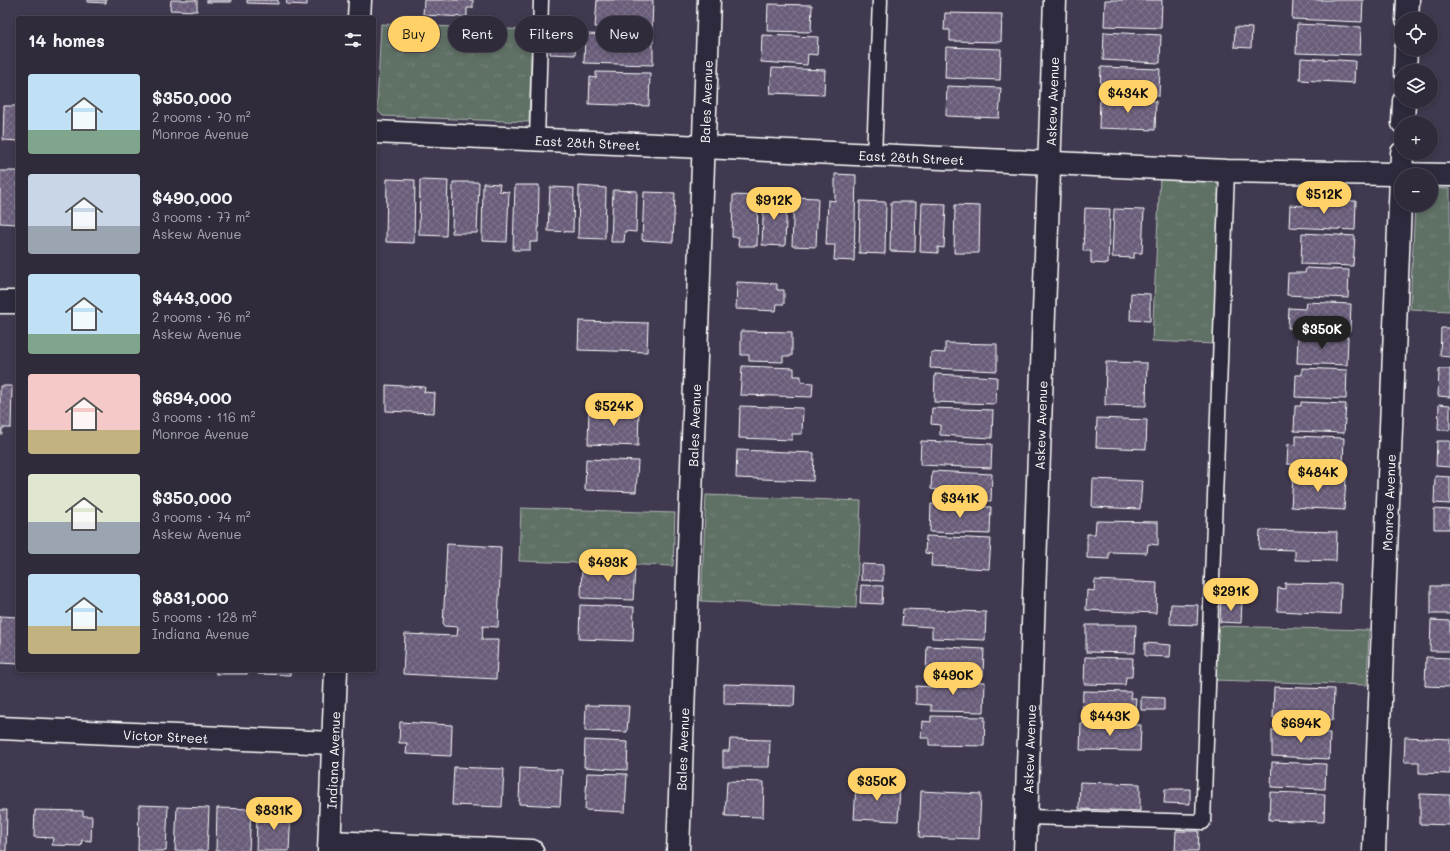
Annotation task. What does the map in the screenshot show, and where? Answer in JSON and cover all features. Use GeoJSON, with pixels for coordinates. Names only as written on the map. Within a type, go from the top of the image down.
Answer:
{"type":"FeatureCollection","features":[{"type":"Feature","properties":{"kind":"street"},"geometry":{"type":"LineString","coordinates":[[359,16],[360,0]]}},
{"type":"Feature","properties":{"kind":"street","name":"Bales Avenue"},"geometry":{"type":"LineString","coordinates":[[678,851],[709,0]]}},
{"type":"Feature","properties":{"kind":"street","name":"Askew Avenue"},"geometry":{"type":"LineString","coordinates":[[1025,851],[1055,0]]}},
{"type":"Feature","properties":{"kind":"street"},"geometry":{"type":"LineString","coordinates":[[1408,0],[1408,12]]}},
{"type":"Feature","properties":{"kind":"street","name":"East 28th Street"},"geometry":{"type":"LineString","coordinates":[[376,132],[1227,171],[1401,163],[1450,175]]}},
{"type":"Feature","properties":{"kind":"street","name":"Monroe Avenue"},"geometry":{"type":"LineString","coordinates":[[1374,851],[1401,163]]}},
{"type":"Feature","properties":{"kind":"street"},"geometry":{"type":"LineString","coordinates":[[0,302],[16,302]]}},
{"type":"Feature","properties":{"kind":"street","name":"Indiana Avenue"},"geometry":{"type":"LineString","coordinates":[[329,847],[336,672]]}},
{"type":"Feature","properties":{"kind":"street","name":"Victor Street"},"geometry":{"type":"LineString","coordinates":[[0,728],[333,743]]}},
{"type":"Feature","properties":{"kind":"street"},"geometry":{"type":"LineString","coordinates":[[329,847],[532,851]]}},
{"type":"Feature","properties":{"kind":"lane"},"geometry":{"type":"LineString","coordinates":[[537,140],[541,0]]}},
{"type":"Feature","properties":{"kind":"lane"},"geometry":{"type":"LineString","coordinates":[[874,156],[880,0]]}},
{"type":"Feature","properties":{"kind":"lane"},"geometry":{"type":"LineString","coordinates":[[1027,817],[1203,822],[1227,171]]}},
{"type":"Feature","properties":{"kind":"green space"},"geometry":{"type":"Polygon","coordinates":[[[381,24],[388,24],[388,52],[440,52],[440,26],[448,27],[448,52],[507,52],[507,29],[515,29],[515,52],[531,52],[529,122],[383,116],[379,112],[377,106],[381,24]]]}},
{"type":"Feature","properties":{"kind":"green space"},"geometry":{"type":"Polygon","coordinates":[[[1160,177],[1222,179],[1214,344],[1152,341],[1160,177]]]}},
{"type":"Feature","properties":{"kind":"green space"},"geometry":{"type":"Polygon","coordinates":[[[1438,188],[1450,189],[1450,311],[1410,309],[1415,212],[1438,212],[1438,188]]]}},
{"type":"Feature","properties":{"kind":"green space"},"geometry":{"type":"Polygon","coordinates":[[[706,495],[861,501],[856,608],[701,601],[706,495]]]}},
{"type":"Feature","properties":{"kind":"green space"},"geometry":{"type":"Polygon","coordinates":[[[521,508],[675,513],[673,566],[519,561],[521,508]]]}},
{"type":"Feature","properties":{"kind":"green space"},"geometry":{"type":"Polygon","coordinates":[[[1217,626],[1369,630],[1367,685],[1215,680],[1217,626]]]}},
{"type":"Feature","properties":{"kind":"building"},"geometry":{"type":"Polygon","coordinates":[[[87,0],[106,0],[106,3],[87,2],[87,0]]]}},
{"type":"Feature","properties":{"kind":"building"},"geometry":{"type":"Polygon","coordinates":[[[171,0],[197,0],[197,11],[170,10],[171,0]]]}},
{"type":"Feature","properties":{"kind":"building"},"geometry":{"type":"Polygon","coordinates":[[[207,0],[231,0],[231,2],[207,2],[207,0]]]}},
{"type":"Feature","properties":{"kind":"building"},"geometry":{"type":"Polygon","coordinates":[[[247,0],[278,0],[278,4],[247,3],[247,0]]]}},
{"type":"Feature","properties":{"kind":"building"},"geometry":{"type":"Polygon","coordinates":[[[287,0],[307,0],[307,5],[286,4],[287,0]]]}},
{"type":"Feature","properties":{"kind":"building"},"geometry":{"type":"Polygon","coordinates":[[[424,0],[473,0],[473,8],[467,8],[467,16],[423,15],[424,0]]]}},
{"type":"Feature","properties":{"kind":"building"},"geometry":{"type":"Polygon","coordinates":[[[597,0],[653,0],[652,16],[596,16],[595,27],[597,0]]]}},
{"type":"Feature","properties":{"kind":"building"},"geometry":{"type":"Polygon","coordinates":[[[1105,0],[1162,0],[1161,28],[1104,26],[1105,0]]]}},
{"type":"Feature","properties":{"kind":"building"},"geometry":{"type":"Polygon","coordinates":[[[1293,0],[1363,0],[1362,22],[1292,19],[1293,0]]]}},
{"type":"Feature","properties":{"kind":"building"},"geometry":{"type":"Polygon","coordinates":[[[768,4],[812,5],[811,32],[767,31],[768,4]]]}},
{"type":"Feature","properties":{"kind":"building"},"geometry":{"type":"Polygon","coordinates":[[[945,13],[1002,14],[1001,42],[950,41],[950,30],[944,30],[945,13]]]}},
{"type":"Feature","properties":{"kind":"building"},"geometry":{"type":"Polygon","coordinates":[[[1297,24],[1361,27],[1360,55],[1296,53],[1297,24]]]}},
{"type":"Feature","properties":{"kind":"building"},"geometry":{"type":"Polygon","coordinates":[[[1235,27],[1252,28],[1251,48],[1234,47],[1235,27]]]}},
{"type":"Feature","properties":{"kind":"building"},"geometry":{"type":"Polygon","coordinates":[[[1104,32],[1161,35],[1160,63],[1103,60],[1104,32]]]}},
{"type":"Feature","properties":{"kind":"building"},"geometry":{"type":"Polygon","coordinates":[[[588,34],[596,34],[596,52],[653,52],[653,65],[584,63],[584,52],[588,52],[588,34]]]}},
{"type":"Feature","properties":{"kind":"building"},"geometry":{"type":"Polygon","coordinates":[[[762,35],[818,37],[817,55],[808,54],[807,65],[761,62],[762,35]]]}},
{"type":"Feature","properties":{"kind":"building"},"geometry":{"type":"Polygon","coordinates":[[[946,47],[1001,49],[1000,80],[945,78],[946,47]]]}},
{"type":"Feature","properties":{"kind":"building"},"geometry":{"type":"Polygon","coordinates":[[[550,52],[575,52],[575,55],[550,54],[550,52]]]}},
{"type":"Feature","properties":{"kind":"building"},"geometry":{"type":"Polygon","coordinates":[[[1301,58],[1355,61],[1354,83],[1300,80],[1301,58]]]}},
{"type":"Feature","properties":{"kind":"building"},"geometry":{"type":"Polygon","coordinates":[[[1101,67],[1160,69],[1159,96],[1100,94],[1101,67]]]}},
{"type":"Feature","properties":{"kind":"building"},"geometry":{"type":"Polygon","coordinates":[[[772,68],[825,70],[824,95],[770,93],[772,68]]]}},
{"type":"Feature","properties":{"kind":"building"},"geometry":{"type":"Polygon","coordinates":[[[596,72],[650,73],[649,106],[589,104],[590,77],[596,78],[596,72]]]}},
{"type":"Feature","properties":{"kind":"building"},"geometry":{"type":"Polygon","coordinates":[[[947,86],[1001,88],[999,118],[946,116],[947,86]]]}},
{"type":"Feature","properties":{"kind":"building"},"geometry":{"type":"Polygon","coordinates":[[[1100,99],[1156,101],[1155,130],[1099,128],[1100,99]]]}},
{"type":"Feature","properties":{"kind":"building"},"geometry":{"type":"Polygon","coordinates":[[[4,106],[16,106],[16,141],[3,140],[4,106]]]}},
{"type":"Feature","properties":{"kind":"building"},"geometry":{"type":"Polygon","coordinates":[[[0,171],[16,171],[16,224],[0,223],[0,171]]]}},
{"type":"Feature","properties":{"kind":"building"},"geometry":{"type":"Polygon","coordinates":[[[835,174],[856,175],[854,261],[834,260],[835,245],[826,245],[828,200],[835,201],[835,174]]]}},
{"type":"Feature","properties":{"kind":"building"},"geometry":{"type":"Polygon","coordinates":[[[387,179],[415,180],[414,243],[386,242],[387,179]]]}},
{"type":"Feature","properties":{"kind":"building"},"geometry":{"type":"Polygon","coordinates":[[[420,180],[448,181],[446,236],[419,235],[420,180]]]}},
{"type":"Feature","properties":{"kind":"building"},"geometry":{"type":"Polygon","coordinates":[[[453,182],[479,182],[477,233],[452,233],[453,182]]]}},
{"type":"Feature","properties":{"kind":"building"},"geometry":{"type":"Polygon","coordinates":[[[483,183],[500,184],[499,191],[509,192],[507,242],[482,241],[483,183]]]}},
{"type":"Feature","properties":{"kind":"building"},"geometry":{"type":"Polygon","coordinates":[[[515,185],[539,185],[538,242],[530,242],[530,250],[513,250],[515,185]]]}},
{"type":"Feature","properties":{"kind":"building"},"geometry":{"type":"Polygon","coordinates":[[[579,186],[606,188],[605,239],[578,238],[579,186]]]}},
{"type":"Feature","properties":{"kind":"building"},"geometry":{"type":"Polygon","coordinates":[[[550,187],[574,188],[573,232],[548,231],[550,187]]]}},
{"type":"Feature","properties":{"kind":"building"},"geometry":{"type":"Polygon","coordinates":[[[613,190],[637,191],[636,232],[625,231],[624,242],[611,242],[613,190]]]}},
{"type":"Feature","properties":{"kind":"building"},"geometry":{"type":"Polygon","coordinates":[[[644,192],[675,193],[673,242],[642,240],[644,192]]]}},
{"type":"Feature","properties":{"kind":"building"},"geometry":{"type":"Polygon","coordinates":[[[733,195],[758,196],[757,246],[738,246],[739,237],[732,237],[733,195]]]}},
{"type":"Feature","properties":{"kind":"building"},"geometry":{"type":"Polygon","coordinates":[[[764,195],[787,197],[785,246],[762,245],[764,195]]]}},
{"type":"Feature","properties":{"kind":"building"},"geometry":{"type":"Polygon","coordinates":[[[794,197],[818,198],[816,247],[792,246],[794,197]]]}},
{"type":"Feature","properties":{"kind":"building"},"geometry":{"type":"Polygon","coordinates":[[[1304,199],[1356,201],[1355,230],[1289,227],[1290,205],[1303,206],[1304,199]]]}},
{"type":"Feature","properties":{"kind":"building"},"geometry":{"type":"Polygon","coordinates":[[[860,201],[886,202],[885,254],[859,253],[860,201]]]}},
{"type":"Feature","properties":{"kind":"building"},"geometry":{"type":"Polygon","coordinates":[[[891,202],[916,202],[915,252],[890,251],[891,202]]]}},
{"type":"Feature","properties":{"kind":"building"},"geometry":{"type":"Polygon","coordinates":[[[922,203],[946,204],[944,248],[938,247],[938,253],[920,252],[922,203]]]}},
{"type":"Feature","properties":{"kind":"building"},"geometry":{"type":"Polygon","coordinates":[[[955,205],[980,206],[979,253],[954,253],[955,205]]]}},
{"type":"Feature","properties":{"kind":"building"},"geometry":{"type":"Polygon","coordinates":[[[1085,208],[1110,209],[1108,264],[1091,263],[1091,251],[1083,251],[1085,208]]]}},
{"type":"Feature","properties":{"kind":"building"},"geometry":{"type":"Polygon","coordinates":[[[1114,209],[1144,210],[1142,253],[1134,253],[1134,258],[1112,257],[1114,209]]]}},
{"type":"Feature","properties":{"kind":"building"},"geometry":{"type":"Polygon","coordinates":[[[1302,233],[1355,236],[1353,266],[1301,264],[1302,233]]]}},
{"type":"Feature","properties":{"kind":"building"},"geometry":{"type":"Polygon","coordinates":[[[1306,268],[1349,270],[1348,298],[1287,295],[1288,273],[1305,273],[1306,268]]]}},
{"type":"Feature","properties":{"kind":"building"},"geometry":{"type":"Polygon","coordinates":[[[737,282],[777,284],[777,290],[784,290],[784,304],[777,304],[776,311],[736,309],[737,282]]]}},
{"type":"Feature","properties":{"kind":"building"},"geometry":{"type":"Polygon","coordinates":[[[1131,293],[1150,294],[1150,321],[1130,320],[1131,293]]]}},
{"type":"Feature","properties":{"kind":"building"},"geometry":{"type":"Polygon","coordinates":[[[1306,302],[1351,304],[1350,331],[1288,328],[1289,308],[1305,309],[1306,302]]]}},
{"type":"Feature","properties":{"kind":"building"},"geometry":{"type":"Polygon","coordinates":[[[579,321],[648,323],[647,352],[578,350],[579,321]]]}},
{"type":"Feature","properties":{"kind":"building"},"geometry":{"type":"Polygon","coordinates":[[[1441,328],[1450,328],[1450,357],[1440,356],[1441,328]]]}},
{"type":"Feature","properties":{"kind":"building"},"geometry":{"type":"Polygon","coordinates":[[[741,331],[792,332],[792,356],[783,356],[783,362],[749,361],[749,355],[741,355],[741,331]]]}},
{"type":"Feature","properties":{"kind":"building"},"geometry":{"type":"Polygon","coordinates":[[[1298,335],[1348,337],[1347,365],[1297,363],[1298,335]]]}},
{"type":"Feature","properties":{"kind":"building"},"geometry":{"type":"Polygon","coordinates":[[[945,343],[997,344],[997,371],[930,368],[931,352],[945,353],[945,343]]]}},
{"type":"Feature","properties":{"kind":"building"},"geometry":{"type":"Polygon","coordinates":[[[1106,362],[1147,363],[1146,406],[1105,405],[1106,362]]]}},
{"type":"Feature","properties":{"kind":"building"},"geometry":{"type":"Polygon","coordinates":[[[742,366],[794,368],[794,376],[801,376],[801,382],[813,383],[812,397],[740,395],[742,366]]]}},
{"type":"Feature","properties":{"kind":"building"},"geometry":{"type":"Polygon","coordinates":[[[1302,368],[1347,370],[1346,399],[1295,397],[1296,375],[1302,375],[1302,368]]]}},
{"type":"Feature","properties":{"kind":"building"},"geometry":{"type":"Polygon","coordinates":[[[1439,369],[1450,369],[1450,397],[1438,396],[1439,369]]]}},
{"type":"Feature","properties":{"kind":"building"},"geometry":{"type":"Polygon","coordinates":[[[935,374],[997,377],[996,404],[934,402],[935,374]]]}},
{"type":"Feature","properties":{"kind":"building"},"geometry":{"type":"Polygon","coordinates":[[[386,385],[425,387],[424,392],[435,393],[434,413],[386,411],[386,385]]]}},
{"type":"Feature","properties":{"kind":"building"},"geometry":{"type":"Polygon","coordinates":[[[0,386],[12,386],[11,428],[2,428],[2,434],[0,434],[0,386]]]}},
{"type":"Feature","properties":{"kind":"building"},"geometry":{"type":"Polygon","coordinates":[[[1301,402],[1346,404],[1344,433],[1294,431],[1295,406],[1301,406],[1301,402]]]}},
{"type":"Feature","properties":{"kind":"building"},"geometry":{"type":"Polygon","coordinates":[[[1439,404],[1450,405],[1450,430],[1438,430],[1439,404]]]}},
{"type":"Feature","properties":{"kind":"building"},"geometry":{"type":"Polygon","coordinates":[[[740,406],[803,408],[802,434],[792,434],[792,440],[739,438],[740,406]]]}},
{"type":"Feature","properties":{"kind":"building"},"geometry":{"type":"Polygon","coordinates":[[[932,408],[993,410],[992,438],[940,435],[940,425],[931,424],[932,408]]]}},
{"type":"Feature","properties":{"kind":"building"},"geometry":{"type":"Polygon","coordinates":[[[589,409],[639,410],[638,446],[588,444],[589,409]]]}},
{"type":"Feature","properties":{"kind":"building"},"geometry":{"type":"Polygon","coordinates":[[[1097,418],[1147,420],[1146,449],[1096,447],[1097,418]]]}},
{"type":"Feature","properties":{"kind":"building"},"geometry":{"type":"Polygon","coordinates":[[[1296,436],[1344,438],[1343,466],[1287,464],[1288,444],[1296,445],[1296,436]]]}},
{"type":"Feature","properties":{"kind":"building"},"geometry":{"type":"Polygon","coordinates":[[[921,441],[992,444],[991,468],[920,465],[921,441]]]}},
{"type":"Feature","properties":{"kind":"building"},"geometry":{"type":"Polygon","coordinates":[[[1437,441],[1450,441],[1450,467],[1436,466],[1437,441]]]}},
{"type":"Feature","properties":{"kind":"building"},"geometry":{"type":"Polygon","coordinates":[[[737,450],[814,453],[813,481],[736,478],[737,450]]]}},
{"type":"Feature","properties":{"kind":"building"},"geometry":{"type":"Polygon","coordinates":[[[586,459],[638,461],[636,492],[585,490],[586,459]]]}},
{"type":"Feature","properties":{"kind":"building"},"geometry":{"type":"Polygon","coordinates":[[[932,471],[992,474],[991,501],[936,499],[937,490],[931,489],[932,471]]]}},
{"type":"Feature","properties":{"kind":"building"},"geometry":{"type":"Polygon","coordinates":[[[1293,476],[1346,479],[1344,510],[1291,507],[1293,476]]]}},
{"type":"Feature","properties":{"kind":"building"},"geometry":{"type":"Polygon","coordinates":[[[1435,476],[1450,477],[1450,504],[1434,503],[1435,476]]]}},
{"type":"Feature","properties":{"kind":"building"},"geometry":{"type":"Polygon","coordinates":[[[1093,479],[1142,481],[1140,509],[1092,507],[1093,479]]]}},
{"type":"Feature","properties":{"kind":"building"},"geometry":{"type":"Polygon","coordinates":[[[931,504],[991,507],[990,534],[930,532],[931,504]]]}},
{"type":"Feature","properties":{"kind":"building"},"geometry":{"type":"Polygon","coordinates":[[[1434,509],[1450,510],[1450,529],[1434,529],[1434,509]]]}},
{"type":"Feature","properties":{"kind":"building"},"geometry":{"type":"Polygon","coordinates":[[[1096,521],[1158,522],[1158,545],[1148,544],[1147,553],[1109,552],[1109,559],[1087,558],[1087,534],[1095,534],[1096,521]]]}},
{"type":"Feature","properties":{"kind":"building"},"geometry":{"type":"Polygon","coordinates":[[[1260,530],[1337,532],[1336,561],[1295,560],[1295,550],[1259,549],[1260,530]]]}},
{"type":"Feature","properties":{"kind":"building"},"geometry":{"type":"Polygon","coordinates":[[[926,536],[991,539],[989,569],[931,566],[932,554],[925,553],[926,536]]]}},
{"type":"Feature","properties":{"kind":"building"},"geometry":{"type":"Polygon","coordinates":[[[447,544],[501,547],[498,627],[483,626],[482,640],[498,640],[496,679],[403,674],[405,634],[457,636],[458,627],[443,626],[447,544]]]}},
{"type":"Feature","properties":{"kind":"building"},"geometry":{"type":"Polygon","coordinates":[[[861,564],[883,565],[883,581],[861,580],[861,564]]]}},
{"type":"Feature","properties":{"kind":"building"},"geometry":{"type":"Polygon","coordinates":[[[582,567],[635,569],[633,600],[581,598],[582,567]]]}},
{"type":"Feature","properties":{"kind":"building"},"geometry":{"type":"Polygon","coordinates":[[[1095,580],[1157,583],[1156,613],[1086,610],[1087,590],[1094,591],[1095,580]]]}},
{"type":"Feature","properties":{"kind":"building"},"geometry":{"type":"Polygon","coordinates":[[[1285,583],[1341,584],[1340,614],[1277,611],[1278,588],[1285,589],[1285,583]]]}},
{"type":"Feature","properties":{"kind":"building"},"geometry":{"type":"Polygon","coordinates":[[[861,585],[883,586],[882,604],[860,603],[861,585]]]}},
{"type":"Feature","properties":{"kind":"building"},"geometry":{"type":"Polygon","coordinates":[[[1431,586],[1450,586],[1450,614],[1431,614],[1431,586]]]}},
{"type":"Feature","properties":{"kind":"building"},"geometry":{"type":"Polygon","coordinates":[[[1221,600],[1242,601],[1241,623],[1220,622],[1221,600]]]}},
{"type":"Feature","properties":{"kind":"building"},"geometry":{"type":"Polygon","coordinates":[[[1171,604],[1198,605],[1197,625],[1170,624],[1171,604]]]}},
{"type":"Feature","properties":{"kind":"building"},"geometry":{"type":"Polygon","coordinates":[[[580,605],[634,607],[633,641],[579,639],[580,605]]]}},
{"type":"Feature","properties":{"kind":"building"},"geometry":{"type":"Polygon","coordinates":[[[903,609],[986,612],[985,640],[932,638],[932,627],[902,625],[903,609]]]}},
{"type":"Feature","properties":{"kind":"building"},"geometry":{"type":"Polygon","coordinates":[[[0,616],[16,617],[16,664],[0,663],[0,616]]]}},
{"type":"Feature","properties":{"kind":"building"},"geometry":{"type":"Polygon","coordinates":[[[1431,620],[1450,621],[1450,651],[1430,651],[1431,620]]]}},
{"type":"Feature","properties":{"kind":"building"},"geometry":{"type":"Polygon","coordinates":[[[1086,625],[1136,625],[1135,653],[1086,652],[1086,625]]]}},
{"type":"Feature","properties":{"kind":"building"},"geometry":{"type":"Polygon","coordinates":[[[1145,643],[1171,645],[1170,657],[1145,656],[1145,643]]]}},
{"type":"Feature","properties":{"kind":"building"},"geometry":{"type":"Polygon","coordinates":[[[927,646],[984,649],[983,676],[926,674],[927,646]]]}},
{"type":"Feature","properties":{"kind":"building"},"geometry":{"type":"Polygon","coordinates":[[[1085,657],[1133,658],[1132,677],[1126,677],[1125,685],[1084,684],[1085,657]]]}},
{"type":"Feature","properties":{"kind":"building"},"geometry":{"type":"Polygon","coordinates":[[[1426,657],[1450,658],[1450,687],[1425,686],[1426,657]]]}},
{"type":"Feature","properties":{"kind":"building"},"geometry":{"type":"Polygon","coordinates":[[[216,672],[247,672],[247,674],[216,674],[216,672]]]}},
{"type":"Feature","properties":{"kind":"building"},"geometry":{"type":"Polygon","coordinates":[[[258,672],[290,672],[290,675],[258,674],[258,672]]]}},
{"type":"Feature","properties":{"kind":"building"},"geometry":{"type":"Polygon","coordinates":[[[933,680],[985,682],[984,712],[931,711],[931,705],[916,704],[916,686],[932,687],[933,680]]]}},
{"type":"Feature","properties":{"kind":"building"},"geometry":{"type":"Polygon","coordinates":[[[724,684],[795,686],[794,706],[724,704],[724,684]]]}},
{"type":"Feature","properties":{"kind":"building"},"geometry":{"type":"Polygon","coordinates":[[[1274,687],[1334,689],[1333,720],[1273,718],[1274,687]]]}},
{"type":"Feature","properties":{"kind":"building"},"geometry":{"type":"Polygon","coordinates":[[[1083,691],[1131,692],[1130,698],[1136,698],[1135,710],[1126,710],[1125,720],[1082,718],[1083,691]]]}},
{"type":"Feature","properties":{"kind":"building"},"geometry":{"type":"Polygon","coordinates":[[[1141,697],[1164,698],[1164,710],[1141,710],[1141,697]]]}},
{"type":"Feature","properties":{"kind":"building"},"geometry":{"type":"Polygon","coordinates":[[[586,705],[629,706],[627,732],[585,731],[586,705]]]}},
{"type":"Feature","properties":{"kind":"building"},"geometry":{"type":"Polygon","coordinates":[[[931,716],[985,717],[984,746],[929,745],[929,738],[921,738],[922,721],[931,722],[931,716]]]}},
{"type":"Feature","properties":{"kind":"building"},"geometry":{"type":"Polygon","coordinates":[[[400,722],[452,725],[451,756],[406,754],[407,743],[399,743],[400,722]]]}},
{"type":"Feature","properties":{"kind":"building"},"geometry":{"type":"Polygon","coordinates":[[[1081,723],[1141,725],[1140,751],[1080,750],[1081,723]]]}},
{"type":"Feature","properties":{"kind":"building"},"geometry":{"type":"Polygon","coordinates":[[[1272,730],[1330,733],[1329,759],[1272,756],[1272,730]]]}},
{"type":"Feature","properties":{"kind":"building"},"geometry":{"type":"Polygon","coordinates":[[[1405,737],[1450,739],[1450,774],[1419,773],[1419,762],[1404,762],[1405,737]]]}},
{"type":"Feature","properties":{"kind":"building"},"geometry":{"type":"Polygon","coordinates":[[[730,739],[770,740],[769,767],[723,767],[723,751],[729,751],[730,739]]]}},
{"type":"Feature","properties":{"kind":"building"},"geometry":{"type":"Polygon","coordinates":[[[585,740],[628,742],[627,770],[584,767],[585,740]]]}},
{"type":"Feature","properties":{"kind":"building"},"geometry":{"type":"Polygon","coordinates":[[[1272,762],[1326,764],[1325,789],[1271,787],[1272,762]]]}},
{"type":"Feature","properties":{"kind":"building"},"geometry":{"type":"Polygon","coordinates":[[[454,767],[504,769],[502,807],[452,805],[454,767]]]}},
{"type":"Feature","properties":{"kind":"building"},"geometry":{"type":"Polygon","coordinates":[[[520,768],[562,770],[560,806],[519,804],[520,768]]]}},
{"type":"Feature","properties":{"kind":"building"},"geometry":{"type":"Polygon","coordinates":[[[587,773],[627,774],[625,812],[585,810],[587,773]]]}},
{"type":"Feature","properties":{"kind":"building"},"geometry":{"type":"Polygon","coordinates":[[[872,780],[888,781],[888,786],[900,787],[898,821],[854,819],[856,786],[871,787],[872,780]]]}},
{"type":"Feature","properties":{"kind":"building"},"geometry":{"type":"Polygon","coordinates":[[[727,781],[764,782],[763,817],[725,816],[727,781]]]}},
{"type":"Feature","properties":{"kind":"building"},"geometry":{"type":"Polygon","coordinates":[[[1080,782],[1140,784],[1140,811],[1079,809],[1080,782]]]}},
{"type":"Feature","properties":{"kind":"building"},"geometry":{"type":"Polygon","coordinates":[[[1165,789],[1190,789],[1190,804],[1164,803],[1165,789]]]}},
{"type":"Feature","properties":{"kind":"building"},"geometry":{"type":"Polygon","coordinates":[[[921,791],[981,794],[979,839],[919,837],[921,791]]]}},
{"type":"Feature","properties":{"kind":"building"},"geometry":{"type":"Polygon","coordinates":[[[1270,792],[1325,794],[1324,822],[1269,820],[1270,792]]]}},
{"type":"Feature","properties":{"kind":"building"},"geometry":{"type":"Polygon","coordinates":[[[1420,794],[1450,795],[1450,825],[1420,824],[1420,794]]]}},
{"type":"Feature","properties":{"kind":"building"},"geometry":{"type":"Polygon","coordinates":[[[139,805],[168,806],[166,851],[138,851],[139,805]]]}},
{"type":"Feature","properties":{"kind":"building"},"geometry":{"type":"Polygon","coordinates":[[[177,807],[209,808],[207,851],[175,851],[177,807]]]}},
{"type":"Feature","properties":{"kind":"building"},"geometry":{"type":"Polygon","coordinates":[[[217,808],[251,809],[249,851],[216,851],[217,808]]]}},
{"type":"Feature","properties":{"kind":"building"},"geometry":{"type":"Polygon","coordinates":[[[267,809],[291,809],[289,851],[256,851],[257,817],[267,817],[267,809]]]}},
{"type":"Feature","properties":{"kind":"building"},"geometry":{"type":"Polygon","coordinates":[[[0,810],[7,810],[6,851],[0,851],[0,810]]]}},
{"type":"Feature","properties":{"kind":"building"},"geometry":{"type":"Polygon","coordinates":[[[35,810],[83,811],[83,816],[92,816],[91,841],[82,840],[81,846],[52,845],[53,838],[34,837],[35,810]]]}},
{"type":"Feature","properties":{"kind":"building"},"geometry":{"type":"Polygon","coordinates":[[[1176,831],[1199,831],[1198,851],[1175,851],[1176,831]]]}}]}
